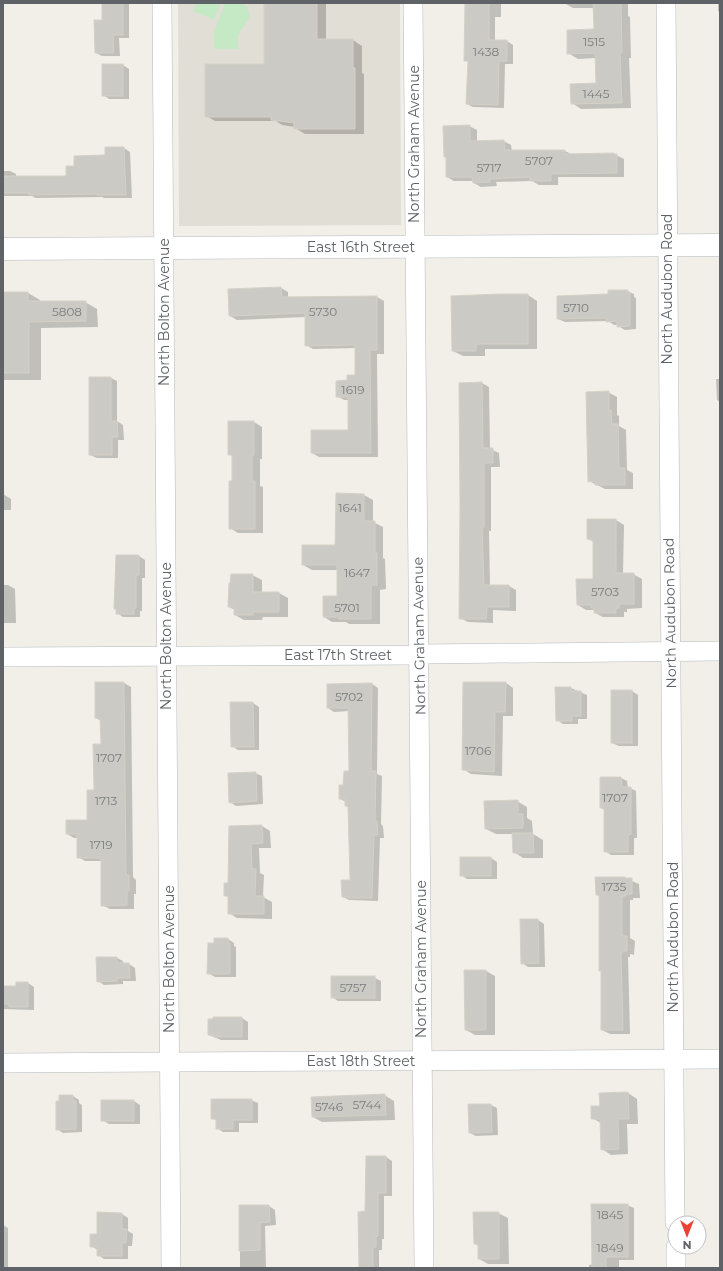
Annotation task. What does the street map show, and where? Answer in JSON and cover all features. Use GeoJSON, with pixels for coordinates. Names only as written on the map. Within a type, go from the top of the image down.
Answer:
{"type":"FeatureCollection","features":[{"type":"Feature","properties":{"kind":"main road","name":"East 16th Street"},"geometry":{"type":"LineString","coordinates":[[3,249],[720,245]]}},
{"type":"Feature","properties":{"kind":"street","name":"North Bolton Avenue"},"geometry":{"type":"LineString","coordinates":[[162,3],[171,1268]]}},
{"type":"Feature","properties":{"kind":"street","name":"North Graham Avenue"},"geometry":{"type":"LineString","coordinates":[[413,3],[424,1268]]}},
{"type":"Feature","properties":{"kind":"street","name":"North Audubon Road"},"geometry":{"type":"LineString","coordinates":[[666,3],[675,1215]]}},
{"type":"Feature","properties":{"kind":"street","name":"East 17th Street"},"geometry":{"type":"LineString","coordinates":[[3,657],[419,655],[720,651]]}},
{"type":"Feature","properties":{"kind":"street","name":"East 18th Street"},"geometry":{"type":"LineString","coordinates":[[3,1063],[720,1059]]}},
{"type":"Feature","properties":{"kind":"street"},"geometry":{"type":"LineString","coordinates":[[676,1255],[676,1268]]}},
{"type":"Feature","properties":{"kind":"shaded area"},"geometry":{"type":"Polygon","coordinates":[[[178,3],[400,3],[401,225],[179,226],[178,3]]]}},
{"type":"Feature","properties":{"kind":"green space"},"geometry":{"type":"Polygon","coordinates":[[[197,3],[221,3],[214,20],[193,11],[197,3]]]}},
{"type":"Feature","properties":{"kind":"green space"},"geometry":{"type":"Polygon","coordinates":[[[225,3],[241,3],[247,6],[250,17],[238,35],[238,49],[214,49],[214,33],[225,3]]]}},
{"type":"Feature","properties":{"kind":"building"},"geometry":{"type":"Polygon","coordinates":[[[102,3],[123,3],[123,35],[113,35],[114,53],[95,53],[94,20],[102,20],[102,3]]]}},
{"type":"Feature","properties":{"kind":"building"},"geometry":{"type":"Polygon","coordinates":[[[264,3],[317,3],[317,39],[353,39],[353,68],[355,68],[355,129],[294,129],[294,123],[271,120],[271,117],[205,117],[205,64],[264,64],[264,3]]]}},
{"type":"Feature","properties":{"kind":"building"},"geometry":{"type":"Polygon","coordinates":[[[465,3],[489,3],[489,40],[507,40],[507,61],[499,61],[498,105],[466,104],[468,61],[464,61],[465,3]]]}},
{"type":"Feature","properties":{"kind":"building"},"geometry":{"type":"Polygon","coordinates":[[[593,3],[621,3],[622,53],[620,53],[622,103],[571,104],[570,84],[596,83],[595,53],[567,54],[567,30],[594,29],[593,3]]]}},
{"type":"Feature","properties":{"kind":"building"},"geometry":{"type":"Polygon","coordinates":[[[102,64],[123,64],[123,96],[102,96],[102,64]]]}},
{"type":"Feature","properties":{"kind":"building"},"geometry":{"type":"Polygon","coordinates":[[[470,125],[470,141],[504,140],[505,150],[565,150],[565,154],[614,153],[617,154],[617,173],[551,174],[551,181],[530,181],[530,177],[490,179],[490,182],[473,183],[472,177],[446,177],[443,126],[470,125]]]}},
{"type":"Feature","properties":{"kind":"building"},"geometry":{"type":"Polygon","coordinates":[[[105,147],[124,147],[126,195],[29,195],[29,193],[3,193],[3,176],[66,176],[66,166],[74,166],[74,156],[105,155],[105,147]]]}},
{"type":"Feature","properties":{"kind":"building"},"geometry":{"type":"Polygon","coordinates":[[[281,287],[282,297],[377,296],[377,350],[370,350],[371,453],[311,453],[311,430],[348,430],[348,397],[336,397],[336,381],[347,380],[347,375],[355,375],[355,345],[305,346],[305,313],[229,316],[228,289],[281,287]]]}},
{"type":"Feature","properties":{"kind":"building"},"geometry":{"type":"Polygon","coordinates":[[[608,290],[628,290],[628,293],[630,293],[630,326],[617,327],[617,321],[606,322],[606,318],[557,319],[557,296],[608,294],[608,290]]]}},
{"type":"Feature","properties":{"kind":"building"},"geometry":{"type":"Polygon","coordinates":[[[3,292],[28,292],[28,301],[86,301],[86,321],[29,322],[29,373],[3,373],[3,292]]]}},
{"type":"Feature","properties":{"kind":"building"},"geometry":{"type":"Polygon","coordinates":[[[528,294],[528,344],[476,344],[476,351],[452,351],[451,296],[528,294]]]}},
{"type":"Feature","properties":{"kind":"building"},"geometry":{"type":"Polygon","coordinates":[[[89,377],[111,377],[111,421],[117,421],[118,437],[112,437],[112,455],[89,455],[89,377]]]}},
{"type":"Feature","properties":{"kind":"building"},"geometry":{"type":"Polygon","coordinates":[[[482,382],[483,448],[493,448],[493,463],[484,463],[484,527],[482,527],[484,585],[509,585],[509,607],[487,607],[486,619],[459,619],[459,383],[482,382]]]}},
{"type":"Feature","properties":{"kind":"building"},"geometry":{"type":"Polygon","coordinates":[[[609,391],[609,410],[611,410],[612,424],[618,424],[619,468],[625,468],[625,485],[595,485],[595,481],[588,482],[586,392],[609,391]]]}},
{"type":"Feature","properties":{"kind":"building"},"geometry":{"type":"Polygon","coordinates":[[[228,421],[254,421],[252,481],[255,481],[255,529],[229,529],[229,481],[232,481],[232,455],[228,455],[228,421]]]}},
{"type":"Feature","properties":{"kind":"building"},"geometry":{"type":"Polygon","coordinates":[[[336,493],[364,494],[364,521],[375,521],[377,585],[371,585],[371,619],[339,619],[339,617],[323,617],[323,596],[337,596],[337,565],[302,565],[302,545],[335,545],[336,493]]]}},
{"type":"Feature","properties":{"kind":"building"},"geometry":{"type":"Polygon","coordinates":[[[587,519],[616,519],[616,573],[634,573],[634,604],[619,604],[619,608],[616,608],[616,613],[594,613],[594,608],[591,608],[591,605],[577,605],[576,579],[593,579],[593,540],[587,539],[587,519]]]}},
{"type":"Feature","properties":{"kind":"building"},"geometry":{"type":"Polygon","coordinates":[[[116,555],[139,555],[139,575],[136,575],[136,608],[134,608],[134,614],[116,614],[116,609],[114,609],[116,555]]]}},
{"type":"Feature","properties":{"kind":"building"},"geometry":{"type":"Polygon","coordinates":[[[231,574],[253,574],[253,592],[279,592],[279,612],[253,612],[253,615],[234,615],[234,607],[228,607],[231,574]]]}},
{"type":"Feature","properties":{"kind":"building"},"geometry":{"type":"Polygon","coordinates":[[[95,682],[124,682],[126,875],[129,875],[127,905],[101,906],[101,858],[77,858],[77,834],[66,834],[66,820],[87,820],[87,790],[94,790],[93,744],[101,744],[100,718],[95,718],[95,682]]]}},
{"type":"Feature","properties":{"kind":"building"},"geometry":{"type":"Polygon","coordinates":[[[463,682],[506,682],[505,712],[495,712],[494,772],[462,770],[463,682]]]}},
{"type":"Feature","properties":{"kind":"building"},"geometry":{"type":"Polygon","coordinates":[[[372,683],[371,771],[376,771],[375,821],[377,821],[378,835],[374,835],[372,898],[348,898],[342,897],[341,880],[350,880],[348,806],[345,806],[345,799],[339,799],[339,785],[343,785],[344,771],[349,771],[348,708],[327,708],[327,684],[372,683]]]}},
{"type":"Feature","properties":{"kind":"building"},"geometry":{"type":"Polygon","coordinates":[[[555,687],[571,687],[571,691],[581,691],[581,716],[572,716],[572,721],[556,721],[555,687]]]}},
{"type":"Feature","properties":{"kind":"building"},"geometry":{"type":"Polygon","coordinates":[[[611,690],[632,690],[632,743],[611,743],[611,690]]]}},
{"type":"Feature","properties":{"kind":"building"},"geometry":{"type":"Polygon","coordinates":[[[230,702],[253,702],[254,747],[231,747],[230,702]]]}},
{"type":"Feature","properties":{"kind":"building"},"geometry":{"type":"Polygon","coordinates":[[[256,772],[257,801],[229,803],[228,773],[256,772]]]}},
{"type":"Feature","properties":{"kind":"building"},"geometry":{"type":"Polygon","coordinates":[[[600,777],[621,777],[622,787],[631,787],[631,834],[628,835],[628,852],[604,852],[604,808],[600,808],[600,777]]]}},
{"type":"Feature","properties":{"kind":"building"},"geometry":{"type":"Polygon","coordinates":[[[518,800],[518,814],[523,814],[523,828],[485,829],[484,801],[518,800]]]}},
{"type":"Feature","properties":{"kind":"building"},"geometry":{"type":"Polygon","coordinates":[[[262,825],[263,843],[251,844],[252,869],[256,869],[255,896],[264,896],[264,914],[228,914],[228,896],[224,896],[224,883],[228,883],[229,826],[262,825]]]}},
{"type":"Feature","properties":{"kind":"building"},"geometry":{"type":"Polygon","coordinates":[[[512,833],[533,833],[534,853],[513,853],[512,833]]]}},
{"type":"Feature","properties":{"kind":"building"},"geometry":{"type":"Polygon","coordinates":[[[460,857],[491,857],[491,876],[460,876],[460,857]]]}},
{"type":"Feature","properties":{"kind":"building"},"geometry":{"type":"Polygon","coordinates":[[[595,877],[632,878],[632,894],[622,896],[622,936],[627,936],[627,951],[622,951],[621,953],[623,1030],[601,1030],[599,895],[596,895],[595,877]]]}},
{"type":"Feature","properties":{"kind":"building"},"geometry":{"type":"Polygon","coordinates":[[[520,919],[538,919],[539,963],[521,964],[520,919]]]}},
{"type":"Feature","properties":{"kind":"building"},"geometry":{"type":"Polygon","coordinates":[[[214,938],[228,938],[228,943],[230,943],[230,974],[207,974],[208,943],[214,943],[214,938]]]}},
{"type":"Feature","properties":{"kind":"building"},"geometry":{"type":"Polygon","coordinates":[[[96,957],[117,957],[117,963],[129,963],[130,978],[117,978],[117,981],[97,982],[96,957]]]}},
{"type":"Feature","properties":{"kind":"building"},"geometry":{"type":"Polygon","coordinates":[[[464,970],[486,970],[486,1030],[465,1030],[464,970]]]}},
{"type":"Feature","properties":{"kind":"building"},"geometry":{"type":"Polygon","coordinates":[[[331,976],[375,976],[375,998],[331,998],[331,976]]]}},
{"type":"Feature","properties":{"kind":"building"},"geometry":{"type":"Polygon","coordinates":[[[16,982],[28,982],[28,1007],[9,1007],[9,1004],[3,1004],[3,986],[16,986],[16,982]]]}},
{"type":"Feature","properties":{"kind":"building"},"geometry":{"type":"Polygon","coordinates":[[[213,1017],[242,1017],[242,1037],[214,1037],[214,1035],[208,1035],[208,1019],[213,1019],[213,1017]]]}},
{"type":"Feature","properties":{"kind":"building"},"geometry":{"type":"Polygon","coordinates":[[[628,1092],[629,1119],[618,1119],[619,1149],[601,1150],[600,1119],[591,1119],[591,1106],[600,1106],[599,1093],[628,1092]]]}},
{"type":"Feature","properties":{"kind":"building"},"geometry":{"type":"Polygon","coordinates":[[[385,1094],[386,1115],[312,1117],[311,1097],[385,1094]]]}},
{"type":"Feature","properties":{"kind":"building"},"geometry":{"type":"Polygon","coordinates":[[[59,1095],[73,1095],[73,1101],[76,1101],[76,1129],[56,1130],[56,1101],[59,1101],[59,1095]]]}},
{"type":"Feature","properties":{"kind":"building"},"geometry":{"type":"Polygon","coordinates":[[[211,1099],[252,1099],[252,1120],[233,1120],[233,1129],[216,1129],[216,1119],[211,1119],[211,1099]]]}},
{"type":"Feature","properties":{"kind":"building"},"geometry":{"type":"Polygon","coordinates":[[[101,1100],[134,1100],[134,1121],[101,1121],[101,1100]]]}},
{"type":"Feature","properties":{"kind":"building"},"geometry":{"type":"Polygon","coordinates":[[[468,1104],[491,1104],[492,1132],[469,1133],[468,1104]]]}},
{"type":"Feature","properties":{"kind":"building"},"geometry":{"type":"Polygon","coordinates":[[[366,1156],[386,1156],[386,1193],[378,1193],[378,1236],[376,1236],[376,1247],[373,1247],[373,1268],[359,1268],[358,1212],[365,1211],[366,1156]]]}},
{"type":"Feature","properties":{"kind":"building"},"geometry":{"type":"Polygon","coordinates":[[[591,1204],[628,1204],[628,1257],[606,1257],[606,1268],[592,1268],[591,1204]]]}},
{"type":"Feature","properties":{"kind":"building"},"geometry":{"type":"Polygon","coordinates":[[[239,1205],[269,1205],[270,1222],[260,1223],[260,1250],[239,1251],[239,1205]]]}},
{"type":"Feature","properties":{"kind":"building"},"geometry":{"type":"Polygon","coordinates":[[[97,1212],[122,1213],[122,1229],[127,1229],[126,1243],[122,1243],[122,1256],[97,1256],[97,1247],[90,1247],[90,1234],[97,1234],[97,1212]]]}},
{"type":"Feature","properties":{"kind":"building"},"geometry":{"type":"Polygon","coordinates":[[[473,1212],[499,1212],[499,1259],[478,1259],[478,1244],[474,1244],[473,1212]]]}}]}
